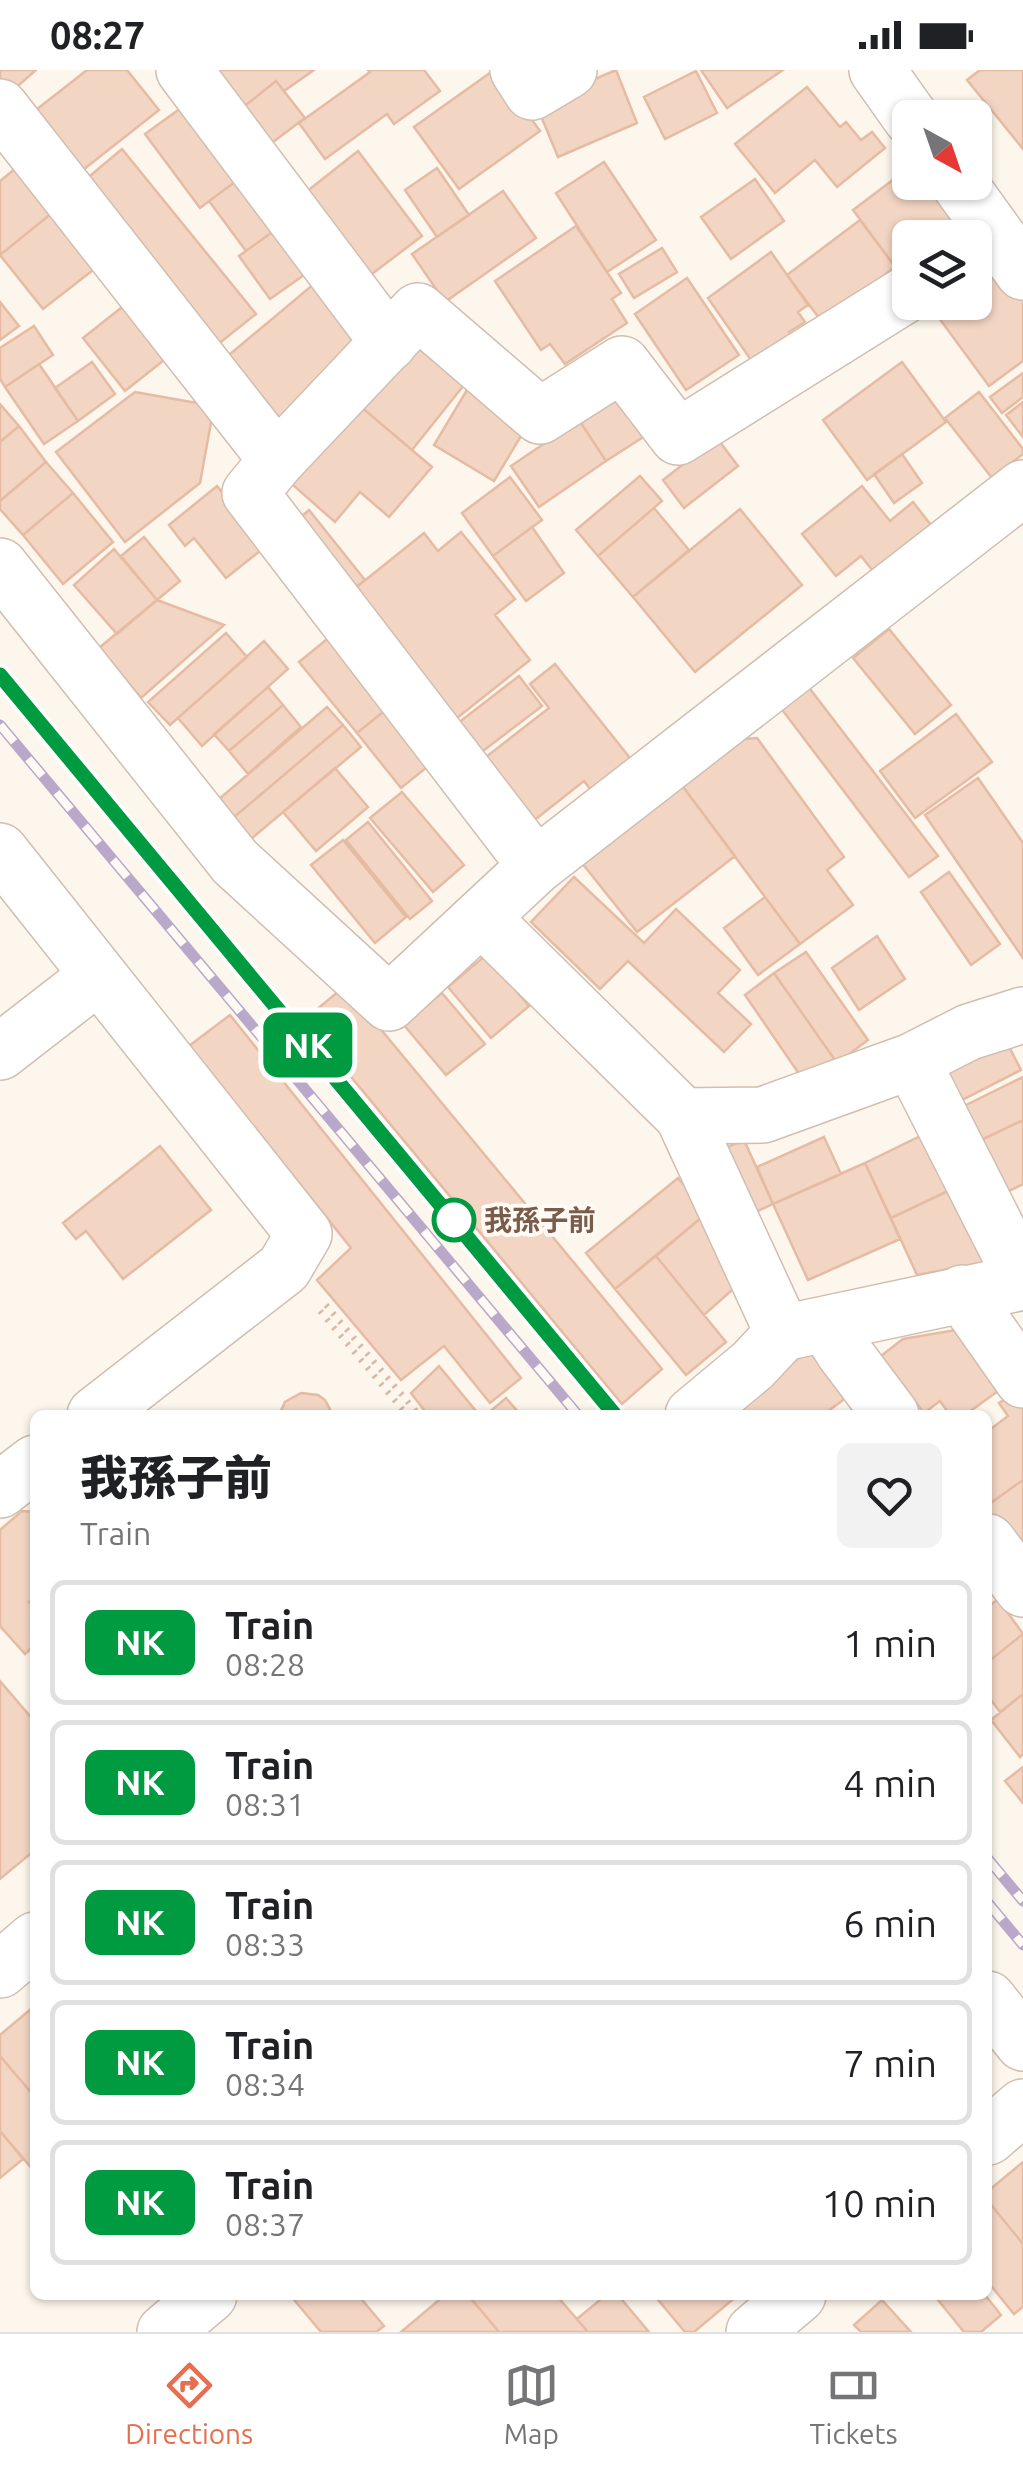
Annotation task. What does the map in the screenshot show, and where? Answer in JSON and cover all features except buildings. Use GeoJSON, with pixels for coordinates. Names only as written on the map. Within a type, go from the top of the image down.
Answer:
{"type":"FeatureCollection","features":[{"type":"Feature","properties":{"kind":"street"},"geometry":{"type":"LineString","coordinates":[[184,70],[389,343]]}},
{"type":"Feature","properties":{"kind":"street"},"geometry":{"type":"LineString","coordinates":[[518,70],[532,92],[569,70]]}},
{"type":"Feature","properties":{"kind":"street"},"geometry":{"type":"LineString","coordinates":[[0,107],[277,460]]}},
{"type":"Feature","properties":{"kind":"street"},"geometry":{"type":"LineString","coordinates":[[968,200],[999,253]]}},
{"type":"Feature","properties":{"kind":"street"},"geometry":{"type":"LineString","coordinates":[[536,866],[250,493],[418,311],[540,416],[622,364],[678,437],[892,303]]}},
{"type":"Feature","properties":{"kind":"street"},"geometry":{"type":"LineString","coordinates":[[0,566],[235,862],[389,1003],[536,866],[1023,488]]}},
{"type":"Feature","properties":{"kind":"street"},"geometry":{"type":"LineString","coordinates":[[0,851],[304,1234],[300,1281],[117,1409]]}},
{"type":"Feature","properties":{"kind":"street"},"geometry":{"type":"LineString","coordinates":[[481,917],[683,1116],[804,1328],[843,1352],[887,1410]]}},
{"type":"Feature","properties":{"kind":"street"},"geometry":{"type":"LineString","coordinates":[[0,1052],[98,976]]}},
{"type":"Feature","properties":{"kind":"street"},"geometry":{"type":"LineString","coordinates":[[683,1116],[763,1115],[912,1061],[969,1032],[1023,1015]]}},
{"type":"Feature","properties":{"kind":"street"},"geometry":{"type":"LineString","coordinates":[[699,1410],[752,1364],[804,1328],[1023,1281],[912,1061]]}},
{"type":"Feature","properties":{"kind":"street"},"geometry":{"type":"LineString","coordinates":[[962,1293],[1023,1380]]}},
{"type":"Feature","properties":{"kind":"street"},"geometry":{"type":"LineString","coordinates":[[0,1490],[30,1467]]}},
{"type":"Feature","properties":{"kind":"street"},"geometry":{"type":"LineString","coordinates":[[992,1547],[1023,1589]]}},
{"type":"Feature","properties":{"kind":"street"},"geometry":{"type":"LineString","coordinates":[[0,1970],[30,1944]]}},
{"type":"Feature","properties":{"kind":"street"},"geometry":{"type":"LineString","coordinates":[[992,2004],[1023,2042]]}},
{"type":"Feature","properties":{"kind":"street"},"geometry":{"type":"LineString","coordinates":[[992,2134],[1023,2107]]}},
{"type":"Feature","properties":{"kind":"street"},"geometry":{"type":"LineString","coordinates":[[165,2332],[203,2300]]}},
{"type":"Feature","properties":{"kind":"street"},"geometry":{"type":"LineString","coordinates":[[754,2332],[792,2300]]}},
{"type":"Feature","properties":{"kind":"path"},"geometry":{"type":"LineString","coordinates":[[300,1281],[402,1410]]}},
{"type":"Feature","properties":{"kind":"path"},"geometry":{"type":"LineString","coordinates":[[300,1281],[415,1410]]}},
{"type":"Feature","properties":{"kind":"railway"},"geometry":{"type":"LineString","coordinates":[[0,675],[611,1410]]}},
{"type":"Feature","properties":{"kind":"railway"},"geometry":{"type":"LineString","coordinates":[[0,725],[574,1410]]}},
{"type":"Feature","properties":{"kind":"railway"},"geometry":{"type":"LineString","coordinates":[[992,1864],[1023,1901]]}},
{"type":"Feature","properties":{"kind":"railway"},"geometry":{"type":"LineString","coordinates":[[992,1908],[1023,1945]]}},
{"type":"Feature","properties":{"kind":"train","name":"NK"},"geometry":{"type":"LineString","coordinates":[[0,675],[611,1410]]}},
{"type":"Feature","properties":{"kind":"place","name":"我孫子前"},"geometry":{"type":"Point","coordinates":[454,1220]}}]}
